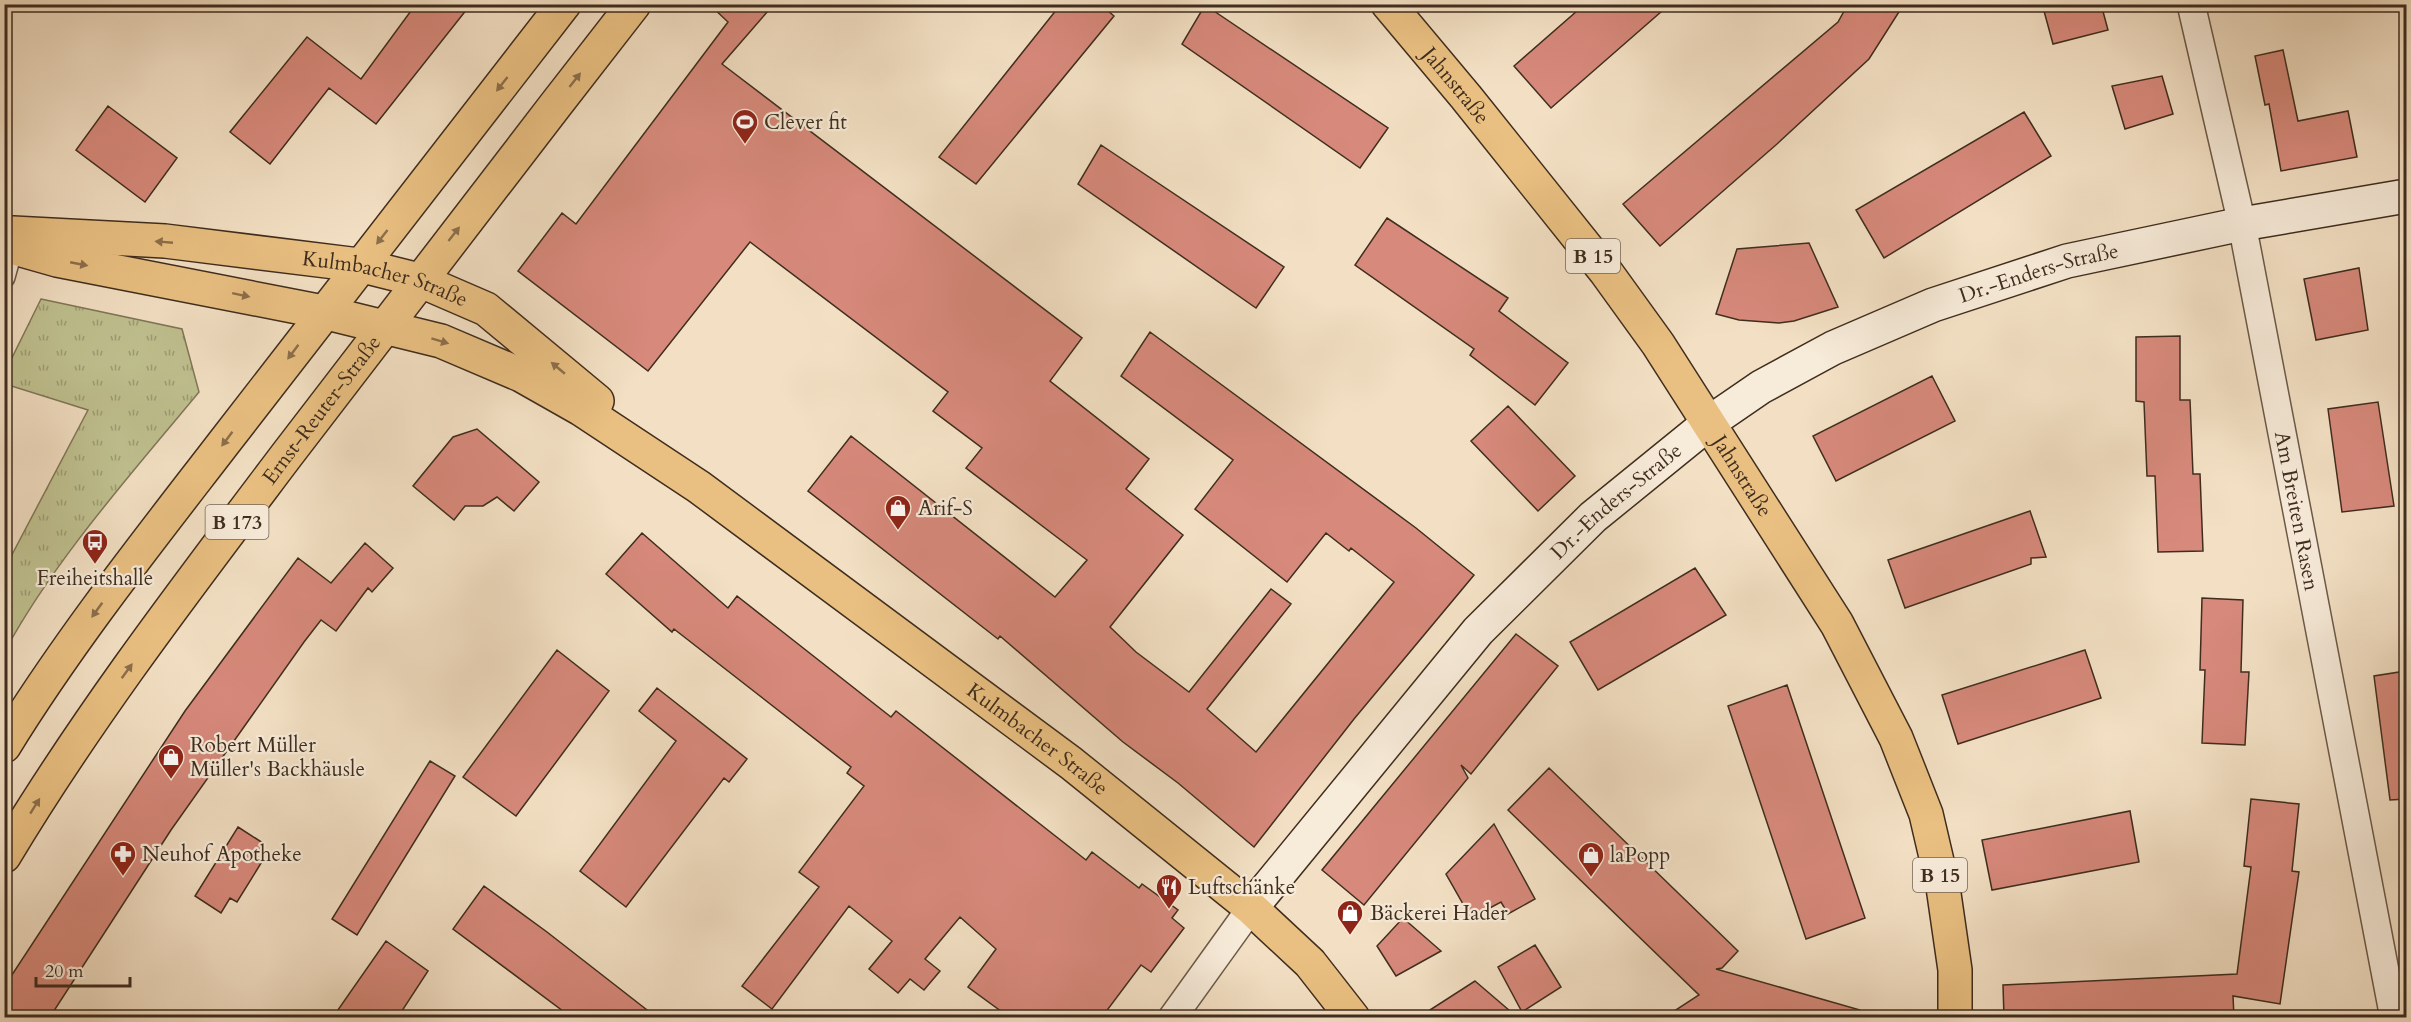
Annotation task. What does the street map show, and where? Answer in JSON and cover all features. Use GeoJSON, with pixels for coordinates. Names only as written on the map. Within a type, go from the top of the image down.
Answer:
{"type":"FeatureCollection","features":[{"type":"Feature","properties":{"kind":"main road","name":"B 173"},"geometry":{"type":"LineString","coordinates":[[4,747],[63,657],[323,312],[564,4]]}},
{"type":"Feature","properties":{"kind":"main road","name":"Ernst-Reuter-Straße"},"geometry":{"type":"LineString","coordinates":[[4,856],[106,699],[175,603],[418,280],[634,4]]}},
{"type":"Feature","properties":{"kind":"main road","name":"Jahnstraße"},"geometry":{"type":"LineString","coordinates":[[1388,4],[1466,97],[1606,272],[1710,422],[1782,541],[1837,624],[1896,738],[1926,814],[1943,887],[1955,970],[1955,1017]]}},
{"type":"Feature","properties":{"kind":"main road","name":"Dr.-Enders-Straße"},"geometry":{"type":"LineString","coordinates":[[1251,908],[1478,631],[1593,517],[1710,422],[1761,387],[1833,348],[1933,305],[2067,261],[2242,224],[2406,196]]}},
{"type":"Feature","properties":{"kind":"main road","name":"Kulmbacher Straße"},"geometry":{"type":"LineString","coordinates":[[6,250],[165,241],[359,265],[418,280],[486,309],[699,487]]}},
{"type":"Feature","properties":{"kind":"main road","name":"Kulmbacher Straße"},"geometry":{"type":"LineString","coordinates":[[6,250],[323,312],[441,341],[521,375],[581,409],[699,487],[1071,763],[1251,908],[1310,963],[1353,1017]]}},
{"type":"Feature","properties":{"kind":"street","name":"Am Breiten Rasen"},"geometry":{"type":"LineString","coordinates":[[2191,4],[2242,224],[2394,1017]]}},
{"type":"Feature","properties":{"kind":"street","name":"Dr.-Enders-Straße"},"geometry":{"type":"LineString","coordinates":[[1172,1017],[1251,908]]}},
{"type":"Feature","properties":{"kind":"green space"},"geometry":{"type":"Polygon","coordinates":[[[41,299],[182,329],[199,392],[71,550],[47,583],[5,651],[5,568],[88,410],[5,384],[5,372],[41,299]]]}},
{"type":"Feature","properties":{"kind":"building"},"geometry":{"type":"Polygon","coordinates":[[[416,4],[471,4],[376,124],[329,88],[270,164],[230,132],[307,37],[361,79],[416,4]]]}},
{"type":"Feature","properties":{"kind":"building"},"geometry":{"type":"Polygon","coordinates":[[[709,4],[774,4],[722,64],[1082,338],[1050,381],[1149,459],[1126,489],[1183,535],[1110,627],[1136,652],[1189,692],[1271,589],[1291,604],[1207,709],[1256,752],[1394,582],[1351,548],[1349,551],[1326,533],[1287,582],[1195,509],[1233,460],[1121,376],[1150,332],[1416,528],[1474,575],[1354,719],[1254,847],[1178,783],[1123,742],[1000,636],[998,639],[808,491],[851,436],[1055,597],[1087,560],[966,468],[982,448],[933,411],[948,392],[750,242],[648,371],[518,271],[562,213],[576,224],[728,22],[709,4]]]}},
{"type":"Feature","properties":{"kind":"building"},"geometry":{"type":"Polygon","coordinates":[[[1061,4],[1100,4],[1114,16],[976,184],[939,157],[1061,4]]]}},
{"type":"Feature","properties":{"kind":"building"},"geometry":{"type":"Polygon","coordinates":[[[1585,4],[1670,4],[1551,108],[1514,66],[1585,4]]]}},
{"type":"Feature","properties":{"kind":"building"},"geometry":{"type":"Polygon","coordinates":[[[1848,4],[1904,4],[1869,59],[1777,144],[1660,246],[1623,204],[1838,22],[1848,4]]]}},
{"type":"Feature","properties":{"kind":"building"},"geometry":{"type":"Polygon","coordinates":[[[2069,4],[2101,4],[2108,30],[2053,44],[2044,11],[2069,4]]]}},
{"type":"Feature","properties":{"kind":"building"},"geometry":{"type":"Polygon","coordinates":[[[1205,5],[1388,128],[1360,168],[1182,44],[1205,5]]]}},
{"type":"Feature","properties":{"kind":"building"},"geometry":{"type":"Polygon","coordinates":[[[2283,50],[2298,121],[2348,111],[2357,157],[2281,171],[2269,104],[2265,105],[2255,56],[2283,50]]]}},
{"type":"Feature","properties":{"kind":"building"},"geometry":{"type":"Polygon","coordinates":[[[2162,76],[2173,114],[2125,129],[2112,86],[2162,76]]]}},
{"type":"Feature","properties":{"kind":"building"},"geometry":{"type":"Polygon","coordinates":[[[108,106],[177,158],[145,202],[76,150],[108,106]]]}},
{"type":"Feature","properties":{"kind":"building"},"geometry":{"type":"Polygon","coordinates":[[[2024,112],[2051,156],[1884,258],[1856,210],[2024,112]]]}},
{"type":"Feature","properties":{"kind":"building"},"geometry":{"type":"Polygon","coordinates":[[[1101,145],[1284,267],[1256,308],[1078,184],[1101,145]]]}},
{"type":"Feature","properties":{"kind":"building"},"geometry":{"type":"Polygon","coordinates":[[[1387,218],[1508,298],[1499,311],[1568,363],[1535,405],[1470,355],[1474,349],[1355,265],[1387,218]]]}},
{"type":"Feature","properties":{"kind":"building"},"geometry":{"type":"Polygon","coordinates":[[[1809,243],[1838,307],[1794,321],[1779,323],[1739,320],[1716,314],[1737,249],[1809,243]]]}},
{"type":"Feature","properties":{"kind":"building"},"geometry":{"type":"Polygon","coordinates":[[[2359,268],[2368,330],[2316,340],[2304,279],[2359,268]]]}},
{"type":"Feature","properties":{"kind":"building"},"geometry":{"type":"Polygon","coordinates":[[[2180,336],[2180,400],[2190,400],[2193,474],[2200,474],[2203,551],[2158,552],[2155,476],[2147,476],[2144,402],[2136,401],[2136,337],[2180,336]]]}},
{"type":"Feature","properties":{"kind":"building"},"geometry":{"type":"Polygon","coordinates":[[[1932,376],[1955,421],[1836,481],[1813,436],[1932,376]]]}},
{"type":"Feature","properties":{"kind":"building"},"geometry":{"type":"Polygon","coordinates":[[[2378,402],[2394,506],[2342,512],[2328,409],[2378,402]]]}},
{"type":"Feature","properties":{"kind":"building"},"geometry":{"type":"Polygon","coordinates":[[[1508,406],[1575,476],[1538,511],[1471,441],[1508,406]]]}},
{"type":"Feature","properties":{"kind":"building"},"geometry":{"type":"Polygon","coordinates":[[[477,429],[539,482],[514,511],[497,497],[483,506],[465,506],[454,520],[413,486],[453,437],[477,429]]]}},
{"type":"Feature","properties":{"kind":"building"},"geometry":{"type":"Polygon","coordinates":[[[2030,511],[2046,557],[2031,558],[2031,564],[1905,608],[1888,560],[2030,511]]]}},
{"type":"Feature","properties":{"kind":"building"},"geometry":{"type":"Polygon","coordinates":[[[642,533],[728,608],[737,596],[891,717],[896,711],[1086,860],[1092,852],[1139,888],[1142,884],[1178,910],[1172,918],[1184,928],[1151,972],[1141,965],[1102,1017],[1009,1017],[968,987],[996,949],[960,917],[925,959],[940,971],[924,990],[910,979],[898,993],[869,969],[892,941],[849,906],[772,1009],[742,986],[819,887],[799,872],[864,786],[847,773],[851,767],[674,629],[672,632],[606,574],[642,533]]]}},
{"type":"Feature","properties":{"kind":"building"},"geometry":{"type":"Polygon","coordinates":[[[365,543],[393,568],[372,592],[368,588],[336,631],[321,620],[304,642],[171,830],[50,1017],[4,1017],[4,987],[185,711],[298,558],[331,583],[365,543]]]}},
{"type":"Feature","properties":{"kind":"building"},"geometry":{"type":"Polygon","coordinates":[[[1695,568],[1726,615],[1598,690],[1570,642],[1695,568]]]}},
{"type":"Feature","properties":{"kind":"building"},"geometry":{"type":"Polygon","coordinates":[[[2202,598],[2243,600],[2241,672],[2249,672],[2245,745],[2202,743],[2205,670],[2200,670],[2202,598]]]}},
{"type":"Feature","properties":{"kind":"building"},"geometry":{"type":"Polygon","coordinates":[[[1516,634],[1558,666],[1471,774],[1461,765],[1468,778],[1364,905],[1322,870],[1516,634]]]}},
{"type":"Feature","properties":{"kind":"building"},"geometry":{"type":"Polygon","coordinates":[[[557,650],[609,691],[516,816],[463,777],[557,650]]]}},
{"type":"Feature","properties":{"kind":"building"},"geometry":{"type":"Polygon","coordinates":[[[2085,650],[2101,698],[1958,744],[1942,695],[2085,650]]]}},
{"type":"Feature","properties":{"kind":"building"},"geometry":{"type":"Polygon","coordinates":[[[2406,671],[2406,799],[2390,800],[2374,676],[2406,671]]]}},
{"type":"Feature","properties":{"kind":"building"},"geometry":{"type":"Polygon","coordinates":[[[1787,685],[1865,918],[1806,939],[1728,706],[1787,685]]]}},
{"type":"Feature","properties":{"kind":"building"},"geometry":{"type":"Polygon","coordinates":[[[657,688],[747,759],[729,782],[724,778],[626,907],[580,871],[676,741],[639,711],[657,688]]]}},
{"type":"Feature","properties":{"kind":"building"},"geometry":{"type":"Polygon","coordinates":[[[430,761],[455,776],[357,935],[332,919],[430,761]]]}},
{"type":"Feature","properties":{"kind":"building"},"geometry":{"type":"Polygon","coordinates":[[[1549,768],[1738,951],[1722,968],[1716,969],[1860,1010],[1859,1017],[1665,1017],[1699,995],[1508,810],[1549,768]]]}},
{"type":"Feature","properties":{"kind":"building"},"geometry":{"type":"Polygon","coordinates":[[[2251,799],[2299,804],[2292,871],[2299,872],[2280,1004],[2233,996],[2234,1017],[2004,1017],[2003,985],[2237,974],[2251,867],[2244,866],[2251,799]]]}},
{"type":"Feature","properties":{"kind":"building"},"geometry":{"type":"Polygon","coordinates":[[[2130,811],[2139,862],[1992,890],[1982,840],[2130,811]]]}},
{"type":"Feature","properties":{"kind":"building"},"geometry":{"type":"Polygon","coordinates":[[[1494,824],[1535,899],[1508,914],[1501,902],[1471,918],[1446,874],[1494,824]]]}},
{"type":"Feature","properties":{"kind":"building"},"geometry":{"type":"Polygon","coordinates":[[[238,827],[263,843],[256,856],[263,860],[237,902],[230,898],[221,913],[195,896],[238,827]]]}},
{"type":"Feature","properties":{"kind":"building"},"geometry":{"type":"Polygon","coordinates":[[[484,886],[656,1017],[571,1017],[453,929],[484,886]]]}},
{"type":"Feature","properties":{"kind":"building"},"geometry":{"type":"Polygon","coordinates":[[[1403,918],[1441,951],[1396,976],[1377,946],[1403,918]]]}},
{"type":"Feature","properties":{"kind":"building"},"geometry":{"type":"Polygon","coordinates":[[[386,941],[428,971],[398,1017],[333,1017],[386,941]]]}},
{"type":"Feature","properties":{"kind":"building"},"geometry":{"type":"Polygon","coordinates":[[[1535,945],[1561,987],[1522,1012],[1498,967],[1535,945]]]}},
{"type":"Feature","properties":{"kind":"building"},"geometry":{"type":"Polygon","coordinates":[[[1475,981],[1517,1017],[1419,1017],[1475,981]]]}},
{"type":"Feature","properties":{"kind":"place","name":"Clever fit"},"geometry":{"type":"Point","coordinates":[745,145]}},
{"type":"Feature","properties":{"kind":"place","name":"Arif-S"},"geometry":{"type":"Point","coordinates":[898,531]}},
{"type":"Feature","properties":{"kind":"place","name":"Freiheitshalle"},"geometry":{"type":"Point","coordinates":[95,565]}},
{"type":"Feature","properties":{"kind":"place","name":"Robert Müller Müller's Backhäusle"},"geometry":{"type":"Point","coordinates":[171,780]}},
{"type":"Feature","properties":{"kind":"place","name":"Neuhof Apotheke"},"geometry":{"type":"Point","coordinates":[123,877]}},
{"type":"Feature","properties":{"kind":"place","name":"laPopp"},"geometry":{"type":"Point","coordinates":[1591,878]}},
{"type":"Feature","properties":{"kind":"place","name":"Luftschänke"},"geometry":{"type":"Point","coordinates":[1169,910]}},
{"type":"Feature","properties":{"kind":"place","name":"Bäckerei Hader"},"geometry":{"type":"Point","coordinates":[1350,936]}}]}
